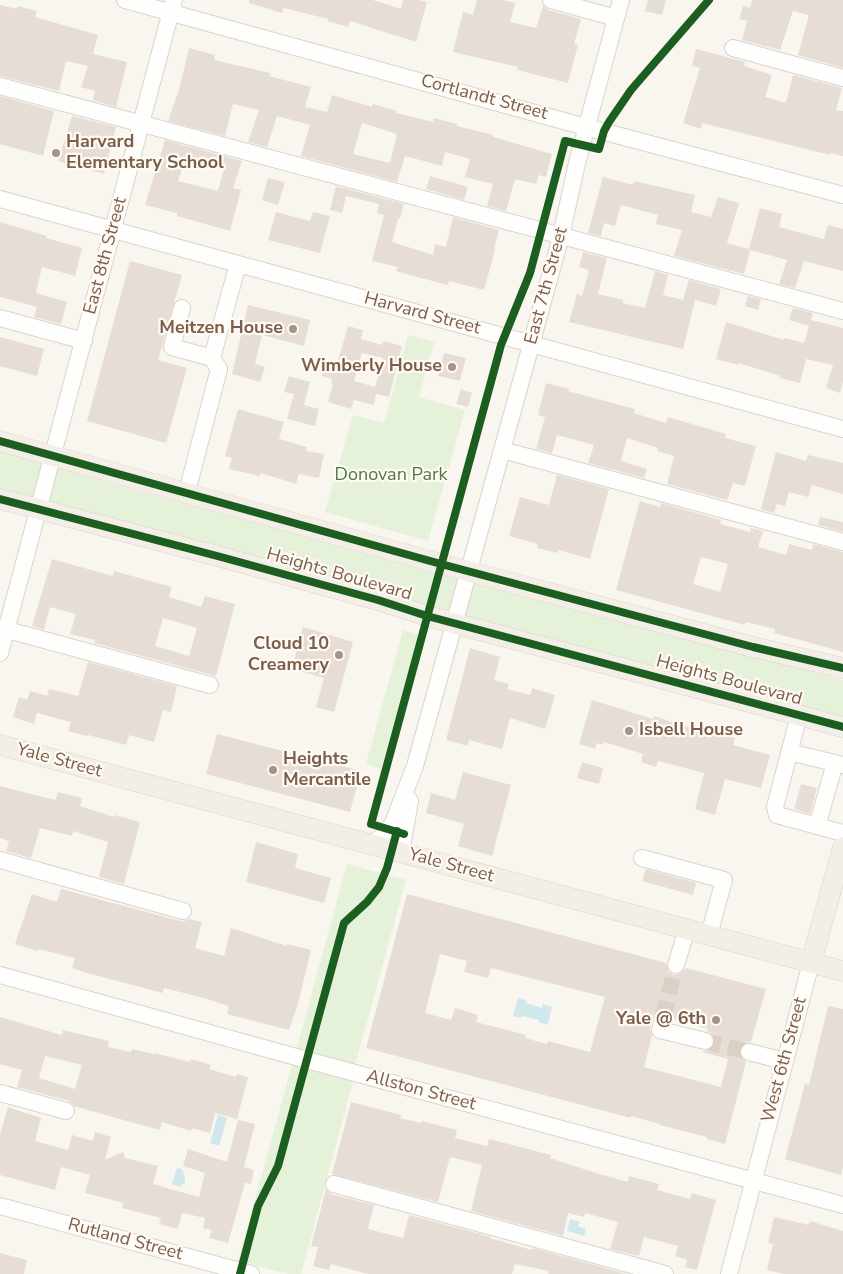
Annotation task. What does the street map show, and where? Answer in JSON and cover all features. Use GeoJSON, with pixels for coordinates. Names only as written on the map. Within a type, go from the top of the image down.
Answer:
{"type":"FeatureCollection","features":[{"type":"Feature","properties":{"kind":"main road"},"geometry":{"type":"LineString","coordinates":[[0,440],[469,571],[843,668]]}},
{"type":"Feature","properties":{"kind":"main road","name":"Heights Boulevard"},"geometry":{"type":"LineString","coordinates":[[0,499],[221,557],[843,727]]}},
{"type":"Feature","properties":{"kind":"main road","name":"Yale Street"},"geometry":{"type":"LineString","coordinates":[[0,745],[843,971]]}},
{"type":"Feature","properties":{"kind":"main road","name":"West 6th Street"},"geometry":{"type":"LineString","coordinates":[[810,963],[843,846]]}},
{"type":"Feature","properties":{"kind":"street","name":"Cortlandt Street"},"geometry":{"type":"LineString","coordinates":[[125,0],[172,6],[587,127],[843,195]]}},
{"type":"Feature","properties":{"kind":"street"},"geometry":{"type":"LineString","coordinates":[[551,0],[616,18]]}},
{"type":"Feature","properties":{"kind":"street","name":"East 7th Street"},"geometry":{"type":"LineString","coordinates":[[415,766],[561,236],[587,127],[621,0]]}},
{"type":"Feature","properties":{"kind":"street","name":"East 8th Street"},"geometry":{"type":"LineString","coordinates":[[0,653],[3,629],[54,455],[172,6]]}},
{"type":"Feature","properties":{"kind":"street"},"geometry":{"type":"LineString","coordinates":[[733,48],[843,78]]}},
{"type":"Feature","properties":{"kind":"street"},"geometry":{"type":"LineString","coordinates":[[0,86],[843,311]]}},
{"type":"Feature","properties":{"kind":"street","name":"Harvard Street"},"geometry":{"type":"LineString","coordinates":[[0,199],[843,429]]}},
{"type":"Feature","properties":{"kind":"street"},"geometry":{"type":"LineString","coordinates":[[212,358],[238,264]]}},
{"type":"Feature","properties":{"kind":"street"},"geometry":{"type":"LineString","coordinates":[[182,308],[172,347],[212,358],[219,369],[187,492]]}},
{"type":"Feature","properties":{"kind":"street"},"geometry":{"type":"LineString","coordinates":[[0,318],[84,341]]}},
{"type":"Feature","properties":{"kind":"street"},"geometry":{"type":"LineString","coordinates":[[502,450],[843,542]]}},
{"type":"Feature","properties":{"kind":"street"},"geometry":{"type":"LineString","coordinates":[[3,629],[210,685]]}},
{"type":"Feature","properties":{"kind":"street"},"geometry":{"type":"LineString","coordinates":[[799,715],[776,807],[777,815],[817,826],[843,846]]}},
{"type":"Feature","properties":{"kind":"street"},"geometry":{"type":"LineString","coordinates":[[789,752],[839,764],[817,826]]}},
{"type":"Feature","properties":{"kind":"street"},"geometry":{"type":"LineString","coordinates":[[370,844],[382,837],[394,823],[415,766]]}},
{"type":"Feature","properties":{"kind":"street"},"geometry":{"type":"LineString","coordinates":[[401,852],[415,766]]}},
{"type":"Feature","properties":{"kind":"street"},"geometry":{"type":"LineString","coordinates":[[642,858],[724,880],[709,935]]}},
{"type":"Feature","properties":{"kind":"street"},"geometry":{"type":"LineString","coordinates":[[0,860],[183,911]]}},
{"type":"Feature","properties":{"kind":"street"},"geometry":{"type":"LineString","coordinates":[[676,965],[687,929]]}},
{"type":"Feature","properties":{"kind":"street","name":"West 6th Street"},"geometry":{"type":"LineString","coordinates":[[729,1274],[810,963]]}},
{"type":"Feature","properties":{"kind":"street","name":"Allston Street"},"geometry":{"type":"LineString","coordinates":[[0,975],[307,1060],[843,1204]]}},
{"type":"Feature","properties":{"kind":"street"},"geometry":{"type":"LineString","coordinates":[[663,1017],[660,1030],[705,1041]]}},
{"type":"Feature","properties":{"kind":"street"},"geometry":{"type":"LineString","coordinates":[[749,1052],[784,1061]]}},
{"type":"Feature","properties":{"kind":"street"},"geometry":{"type":"LineString","coordinates":[[0,1093],[66,1111]]}},
{"type":"Feature","properties":{"kind":"street"},"geometry":{"type":"LineString","coordinates":[[334,1184],[665,1274]]}},
{"type":"Feature","properties":{"kind":"street","name":"Rutland Street"},"geometry":{"type":"LineString","coordinates":[[0,1206],[251,1274]]}},
{"type":"Feature","properties":{"kind":"green space","name":"Donovan Park"},"geometry":{"type":"Polygon","coordinates":[[[408,335],[434,342],[419,397],[465,410],[428,541],[325,512],[353,415],[384,423],[408,335]]]}},
{"type":"Feature","properties":{"kind":"green space"},"geometry":{"type":"Polygon","coordinates":[[[0,450],[112,484],[843,680],[843,720],[0,490],[0,450]]]}},
{"type":"Feature","properties":{"kind":"green space"},"geometry":{"type":"Polygon","coordinates":[[[403,630],[418,635],[381,769],[366,764],[403,630]]]}},
{"type":"Feature","properties":{"kind":"green space"},"geometry":{"type":"Polygon","coordinates":[[[347,864],[406,880],[355,1065],[296,1051],[347,864]]]}},
{"type":"Feature","properties":{"kind":"green space"},"geometry":{"type":"Polygon","coordinates":[[[292,1065],[353,1082],[301,1274],[289,1274],[238,1261],[292,1065]]]}},
{"type":"Feature","properties":{"kind":"water"},"geometry":{"type":"Polygon","coordinates":[[[518,998],[526,1000],[526,1003],[542,1008],[543,1004],[552,1007],[548,1025],[538,1022],[539,1020],[513,1016],[518,998]]]}},
{"type":"Feature","properties":{"kind":"water"},"geometry":{"type":"Polygon","coordinates":[[[218,1115],[227,1118],[219,1146],[210,1143],[218,1115]]]}},
{"type":"Feature","properties":{"kind":"water"},"geometry":{"type":"Polygon","coordinates":[[[177,1168],[182,1169],[185,1179],[185,1185],[182,1184],[180,1187],[172,1184],[177,1168]]]}},
{"type":"Feature","properties":{"kind":"water"},"geometry":{"type":"Polygon","coordinates":[[[570,1219],[580,1222],[578,1226],[586,1229],[584,1236],[567,1231],[570,1219]]]}},
{"type":"Feature","properties":{"kind":"building"},"geometry":{"type":"Polygon","coordinates":[[[249,0],[373,0],[401,9],[403,0],[427,2],[416,42],[350,21],[348,27],[327,21],[328,19],[284,8],[282,13],[249,3],[249,0]]]}},
{"type":"Feature","properties":{"kind":"building"},"geometry":{"type":"Polygon","coordinates":[[[477,0],[504,0],[515,3],[510,22],[536,28],[543,6],[548,10],[581,19],[574,44],[578,45],[568,83],[517,70],[518,67],[453,52],[463,12],[473,15],[477,0]]]}},
{"type":"Feature","properties":{"kind":"building"},"geometry":{"type":"Polygon","coordinates":[[[648,0],[666,0],[662,15],[645,11],[648,0]]]}},
{"type":"Feature","properties":{"kind":"building"},"geometry":{"type":"Polygon","coordinates":[[[752,0],[843,0],[843,68],[798,55],[809,15],[793,11],[780,50],[742,40],[747,21],[739,19],[743,6],[750,8],[752,0]]]}},
{"type":"Feature","properties":{"kind":"building"},"geometry":{"type":"Polygon","coordinates":[[[0,5],[17,9],[17,6],[37,11],[35,17],[98,35],[93,54],[127,62],[116,107],[93,100],[95,91],[81,87],[88,66],[66,61],[59,91],[0,76],[0,5]]]}},
{"type":"Feature","properties":{"kind":"building"},"geometry":{"type":"Polygon","coordinates":[[[189,48],[215,55],[214,60],[270,73],[269,76],[311,87],[305,107],[327,112],[332,95],[372,107],[373,104],[397,111],[396,113],[433,122],[434,118],[457,124],[457,126],[493,135],[493,137],[552,154],[546,177],[539,175],[536,184],[515,179],[506,211],[487,206],[493,184],[465,177],[470,159],[445,152],[442,166],[405,156],[397,182],[301,156],[310,125],[277,116],[267,147],[248,142],[259,110],[233,104],[225,136],[168,121],[179,90],[189,48]],[[362,123],[353,154],[390,163],[397,134],[362,123]]]}},
{"type":"Feature","properties":{"kind":"building"},"geometry":{"type":"Polygon","coordinates":[[[696,49],[745,62],[744,66],[772,75],[765,97],[786,103],[793,75],[842,88],[836,110],[843,111],[843,156],[830,153],[830,155],[702,123],[701,129],[683,123],[700,68],[692,66],[696,49]]]}},
{"type":"Feature","properties":{"kind":"building"},"geometry":{"type":"Polygon","coordinates":[[[0,96],[54,111],[43,156],[0,144],[0,96]]]}},
{"type":"Feature","properties":{"kind":"building"},"geometry":{"type":"Polygon","coordinates":[[[72,116],[116,127],[104,174],[58,161],[72,116]]]}},
{"type":"Feature","properties":{"kind":"building"},"geometry":{"type":"Polygon","coordinates":[[[165,140],[242,161],[233,188],[241,190],[230,231],[177,216],[177,213],[145,205],[165,140]],[[186,158],[178,181],[218,191],[224,168],[186,158]]]}},
{"type":"Feature","properties":{"kind":"building"},"geometry":{"type":"Polygon","coordinates":[[[430,176],[468,187],[464,200],[426,189],[430,176]]]}},
{"type":"Feature","properties":{"kind":"building"},"geometry":{"type":"Polygon","coordinates":[[[603,177],[633,185],[634,181],[695,195],[691,212],[711,217],[718,197],[739,203],[727,243],[749,249],[760,208],[782,214],[779,227],[824,239],[828,225],[843,229],[843,271],[804,261],[795,288],[779,284],[787,260],[750,250],[744,274],[674,256],[682,230],[656,224],[658,215],[621,205],[615,226],[604,223],[601,236],[588,233],[603,177]]]}},
{"type":"Feature","properties":{"kind":"building"},"geometry":{"type":"Polygon","coordinates":[[[268,178],[285,182],[278,205],[262,200],[268,178]]]}},
{"type":"Feature","properties":{"kind":"building"},"geometry":{"type":"Polygon","coordinates":[[[336,186],[404,204],[400,219],[398,218],[392,242],[433,255],[435,244],[446,247],[453,217],[499,230],[484,290],[449,281],[448,285],[417,277],[396,271],[398,267],[372,261],[384,215],[377,213],[379,204],[346,196],[342,213],[330,210],[336,186]]]}},
{"type":"Feature","properties":{"kind":"building"},"geometry":{"type":"Polygon","coordinates":[[[276,212],[310,221],[313,212],[330,216],[320,253],[268,240],[276,212]]]}},
{"type":"Feature","properties":{"kind":"building"},"geometry":{"type":"Polygon","coordinates":[[[0,222],[82,248],[75,276],[42,267],[36,293],[67,302],[61,324],[34,317],[37,307],[0,297],[0,222]]]}},
{"type":"Feature","properties":{"kind":"building"},"geometry":{"type":"Polygon","coordinates":[[[583,252],[607,258],[598,294],[645,308],[655,271],[668,275],[663,295],[683,300],[689,280],[721,289],[716,306],[695,300],[683,349],[569,322],[577,294],[582,296],[589,270],[579,267],[583,252]]]}},
{"type":"Feature","properties":{"kind":"building"},"geometry":{"type":"Polygon","coordinates":[[[130,261],[182,275],[158,360],[187,368],[166,443],[87,421],[130,261]]]}},
{"type":"Feature","properties":{"kind":"building"},"geometry":{"type":"Polygon","coordinates":[[[748,296],[761,299],[758,310],[745,306],[748,296]]]}},
{"type":"Feature","properties":{"kind":"building"},"geometry":{"type":"Polygon","coordinates":[[[248,305],[310,320],[304,346],[262,335],[255,364],[265,367],[260,382],[232,374],[248,305]]]}},
{"type":"Feature","properties":{"kind":"building"},"geometry":{"type":"Polygon","coordinates":[[[793,308],[813,313],[811,320],[843,328],[843,382],[840,393],[826,388],[833,365],[806,359],[800,383],[739,363],[739,365],[716,359],[726,322],[784,340],[785,338],[804,343],[809,326],[789,320],[793,308]]]}},
{"type":"Feature","properties":{"kind":"building"},"geometry":{"type":"Polygon","coordinates":[[[348,326],[363,330],[361,339],[382,345],[383,341],[402,346],[389,397],[376,394],[374,405],[354,400],[351,409],[328,402],[333,384],[331,384],[332,379],[322,376],[326,361],[337,364],[348,326]],[[362,353],[354,381],[375,387],[383,358],[362,353]]]}},
{"type":"Feature","properties":{"kind":"building"},"geometry":{"type":"Polygon","coordinates":[[[0,337],[44,349],[37,376],[0,366],[0,337]]]}},
{"type":"Feature","properties":{"kind":"building","name":"Wimberly House"},"geometry":{"type":"Polygon","coordinates":[[[444,353],[466,358],[460,381],[438,376],[444,353]]]}},
{"type":"Feature","properties":{"kind":"building"},"geometry":{"type":"Polygon","coordinates":[[[289,376],[310,382],[304,405],[319,409],[315,426],[287,419],[294,394],[284,392],[289,376]]]}},
{"type":"Feature","properties":{"kind":"building"},"geometry":{"type":"Polygon","coordinates":[[[546,383],[569,389],[568,391],[635,409],[634,413],[666,423],[668,417],[726,434],[725,438],[756,446],[745,486],[733,483],[727,500],[667,484],[674,456],[657,451],[658,448],[627,438],[621,461],[647,469],[644,478],[588,463],[594,445],[557,435],[552,453],[536,449],[545,417],[538,415],[546,383]]]}},
{"type":"Feature","properties":{"kind":"building"},"geometry":{"type":"Polygon","coordinates":[[[461,389],[472,393],[468,407],[456,404],[461,389]]]}},
{"type":"Feature","properties":{"kind":"building"},"geometry":{"type":"Polygon","coordinates":[[[238,409],[284,422],[279,439],[307,447],[306,451],[324,454],[319,478],[299,474],[296,484],[261,473],[260,476],[229,469],[232,458],[225,456],[238,409]]]}},
{"type":"Feature","properties":{"kind":"building"},"geometry":{"type":"Polygon","coordinates":[[[776,452],[806,461],[808,455],[843,463],[843,494],[812,485],[808,497],[789,492],[785,506],[777,504],[774,513],[761,509],[776,452]]]}},
{"type":"Feature","properties":{"kind":"building"},"geometry":{"type":"Polygon","coordinates":[[[557,475],[609,489],[590,559],[559,550],[558,553],[537,548],[538,544],[509,536],[520,497],[549,505],[557,475]]]}},
{"type":"Feature","properties":{"kind":"building"},"geometry":{"type":"Polygon","coordinates":[[[640,501],[660,507],[661,503],[721,520],[720,524],[750,532],[751,528],[763,531],[758,547],[786,555],[789,544],[812,550],[813,544],[843,552],[843,652],[774,633],[775,629],[746,622],[745,625],[616,590],[640,501]],[[701,557],[693,584],[720,592],[728,564],[701,557]]]}},
{"type":"Feature","properties":{"kind":"building"},"geometry":{"type":"Polygon","coordinates":[[[820,517],[843,522],[843,532],[818,525],[820,517]]]}},
{"type":"Feature","properties":{"kind":"building"},"geometry":{"type":"Polygon","coordinates":[[[52,559],[113,576],[114,571],[172,587],[169,597],[201,607],[205,596],[235,604],[216,676],[94,643],[95,640],[70,634],[76,614],[50,607],[44,630],[32,626],[52,559]],[[163,618],[155,646],[189,656],[197,628],[163,618]]]}},
{"type":"Feature","properties":{"kind":"building"},"geometry":{"type":"Polygon","coordinates":[[[303,627],[353,642],[334,712],[316,707],[324,678],[292,669],[303,627]]]}},
{"type":"Feature","properties":{"kind":"building"},"geometry":{"type":"Polygon","coordinates":[[[470,648],[500,657],[494,680],[509,684],[507,689],[530,695],[532,688],[555,695],[545,729],[510,718],[502,749],[469,740],[468,746],[446,740],[470,648]]]}},
{"type":"Feature","properties":{"kind":"building"},"geometry":{"type":"Polygon","coordinates":[[[88,662],[177,686],[171,712],[163,710],[154,742],[129,735],[126,745],[87,736],[68,731],[71,722],[37,713],[34,724],[13,717],[19,697],[27,700],[30,691],[47,696],[49,689],[78,696],[88,662]]]}},
{"type":"Feature","properties":{"kind":"building"},"geometry":{"type":"Polygon","coordinates":[[[592,700],[653,719],[655,716],[677,724],[735,738],[733,745],[770,755],[761,788],[725,779],[715,815],[695,809],[704,773],[658,761],[656,767],[641,762],[643,754],[604,742],[603,745],[597,743],[595,749],[579,744],[592,700]]]}},
{"type":"Feature","properties":{"kind":"building","name":"Heights Mercantile"},"geometry":{"type":"Polygon","coordinates":[[[217,734],[361,771],[350,812],[206,774],[217,734]]]}},
{"type":"Feature","properties":{"kind":"building"},"geometry":{"type":"Polygon","coordinates":[[[582,762],[603,768],[599,784],[577,778],[582,762]]]}},
{"type":"Feature","properties":{"kind":"building"},"geometry":{"type":"Polygon","coordinates":[[[463,772],[511,785],[492,856],[458,846],[464,824],[426,813],[431,793],[455,800],[463,772]]]}},
{"type":"Feature","properties":{"kind":"building"},"geometry":{"type":"Polygon","coordinates":[[[801,784],[817,788],[810,814],[794,809],[801,784]]]}},
{"type":"Feature","properties":{"kind":"building"},"geometry":{"type":"Polygon","coordinates":[[[0,786],[55,800],[58,792],[82,798],[80,806],[114,817],[115,815],[140,822],[124,884],[99,877],[108,842],[73,831],[72,836],[40,828],[31,858],[6,851],[9,841],[0,838],[0,786]]]}},
{"type":"Feature","properties":{"kind":"building"},"geometry":{"type":"Polygon","coordinates":[[[256,842],[298,854],[295,868],[331,878],[324,903],[246,882],[256,842]]]}},
{"type":"Feature","properties":{"kind":"building"},"geometry":{"type":"Polygon","coordinates":[[[646,869],[696,883],[693,895],[642,881],[646,869]]]}},
{"type":"Feature","properties":{"kind":"building"},"geometry":{"type":"Polygon","coordinates":[[[61,889],[180,921],[189,919],[202,922],[195,948],[224,956],[231,928],[287,946],[287,944],[311,950],[298,1004],[289,1030],[227,1014],[229,1006],[200,997],[164,988],[163,993],[87,973],[72,968],[75,958],[38,949],[37,951],[15,944],[32,894],[57,902],[61,889]]]}},
{"type":"Feature","properties":{"kind":"building","name":"Yale @ 6th"},"geometry":{"type":"Polygon","coordinates":[[[407,894],[666,963],[668,971],[674,975],[682,973],[686,968],[766,989],[751,1042],[746,1043],[740,1049],[740,1055],[746,1062],[725,1144],[707,1139],[707,1137],[631,1116],[631,1118],[366,1048],[407,894]],[[440,954],[425,1013],[451,1020],[455,1008],[478,1015],[476,1022],[526,1035],[525,1038],[547,1044],[548,1041],[590,1052],[605,997],[491,968],[488,978],[464,972],[467,961],[440,954]],[[666,1007],[660,1008],[653,1015],[650,1028],[652,1036],[644,1067],[721,1087],[728,1059],[702,1052],[713,1048],[715,1039],[712,1034],[707,1031],[708,1029],[673,1019],[672,1014],[666,1007]]]}},
{"type":"Feature","properties":{"kind":"building"},"geometry":{"type":"Polygon","coordinates":[[[828,1006],[843,1009],[843,1167],[841,1175],[785,1159],[805,1084],[809,1085],[828,1006]]]}},
{"type":"Feature","properties":{"kind":"building"},"geometry":{"type":"Polygon","coordinates":[[[0,1017],[62,1035],[63,1030],[109,1041],[108,1047],[131,1052],[132,1049],[154,1053],[190,1062],[191,1059],[211,1065],[209,1069],[236,1077],[237,1074],[248,1077],[237,1119],[215,1113],[210,1133],[192,1128],[191,1131],[162,1122],[160,1130],[74,1106],[69,1101],[17,1087],[22,1070],[0,1064],[0,1017]],[[45,1056],[39,1078],[75,1089],[82,1065],[45,1056]]]}},
{"type":"Feature","properties":{"kind":"building"},"geometry":{"type":"Polygon","coordinates":[[[351,1102],[401,1115],[400,1118],[421,1123],[422,1121],[457,1130],[455,1138],[487,1146],[489,1139],[551,1155],[550,1158],[628,1182],[629,1176],[659,1184],[657,1190],[690,1199],[692,1193],[716,1200],[697,1270],[685,1267],[687,1260],[675,1256],[678,1246],[644,1237],[639,1256],[610,1249],[618,1222],[585,1213],[584,1217],[568,1213],[563,1236],[471,1211],[482,1165],[450,1157],[438,1202],[332,1174],[351,1102]]]}},
{"type":"Feature","properties":{"kind":"building"},"geometry":{"type":"Polygon","coordinates":[[[8,1107],[41,1118],[35,1141],[68,1150],[72,1135],[93,1141],[95,1132],[111,1137],[105,1160],[123,1152],[125,1158],[158,1166],[153,1184],[199,1197],[205,1173],[183,1166],[188,1149],[227,1162],[238,1120],[255,1124],[244,1167],[254,1170],[251,1184],[245,1183],[228,1243],[209,1238],[212,1230],[203,1228],[205,1218],[182,1213],[178,1229],[159,1224],[161,1218],[122,1208],[124,1203],[85,1193],[90,1175],[61,1167],[55,1190],[0,1175],[0,1135],[8,1107]]]}},
{"type":"Feature","properties":{"kind":"building"},"geometry":{"type":"Polygon","coordinates":[[[326,1189],[331,1194],[374,1205],[368,1229],[403,1238],[409,1215],[532,1250],[533,1248],[627,1274],[548,1274],[549,1271],[515,1264],[512,1274],[368,1274],[331,1264],[329,1270],[313,1266],[318,1247],[311,1246],[326,1189]]]}},
{"type":"Feature","properties":{"kind":"building"},"geometry":{"type":"Polygon","coordinates":[[[774,1217],[809,1225],[810,1221],[843,1231],[843,1274],[784,1274],[767,1270],[773,1244],[768,1243],[774,1217]]]}},
{"type":"Feature","properties":{"kind":"building"},"geometry":{"type":"Polygon","coordinates":[[[0,1253],[27,1260],[24,1274],[0,1274],[0,1253]]]}},
{"type":"Feature","properties":{"kind":"tunnel"},"geometry":{"type":"LineString","coordinates":[[663,1017],[676,965]]}},
{"type":"Feature","properties":{"kind":"tunnel"},"geometry":{"type":"LineString","coordinates":[[705,1041],[749,1052]]}},
{"type":"Feature","properties":{"kind":"cycle path"},"geometry":{"type":"LineString","coordinates":[[404,834],[371,824],[501,345],[530,273],[565,141],[599,149],[604,131],[631,90],[709,0]]}},
{"type":"Feature","properties":{"kind":"cycle path"},"geometry":{"type":"LineString","coordinates":[[0,441],[441,564],[753,647],[843,668]]}},
{"type":"Feature","properties":{"kind":"cycle path"},"geometry":{"type":"LineString","coordinates":[[0,499],[221,557],[378,600],[427,616],[843,727]]}},
{"type":"Feature","properties":{"kind":"cycle path"},"geometry":{"type":"LineString","coordinates":[[240,1274],[258,1206],[278,1166],[344,923],[367,902],[379,887],[387,868],[397,831]]}},
{"type":"Feature","properties":{"kind":"place","name":"Harvard Elementary School"},"geometry":{"type":"Point","coordinates":[56,153]}},
{"type":"Feature","properties":{"kind":"place","name":"Meitzen House"},"geometry":{"type":"Point","coordinates":[293,329]}},
{"type":"Feature","properties":{"kind":"place","name":"Wimberly House"},"geometry":{"type":"Point","coordinates":[452,367]}},
{"type":"Feature","properties":{"kind":"place","name":"Cloud 10 Creamery"},"geometry":{"type":"Point","coordinates":[339,655]}},
{"type":"Feature","properties":{"kind":"place","name":"Isbell House"},"geometry":{"type":"Point","coordinates":[629,731]}},
{"type":"Feature","properties":{"kind":"place","name":"Heights Mercantile"},"geometry":{"type":"Point","coordinates":[273,770]}},
{"type":"Feature","properties":{"kind":"place","name":"Yale @ 6th"},"geometry":{"type":"Point","coordinates":[716,1020]}}]}
